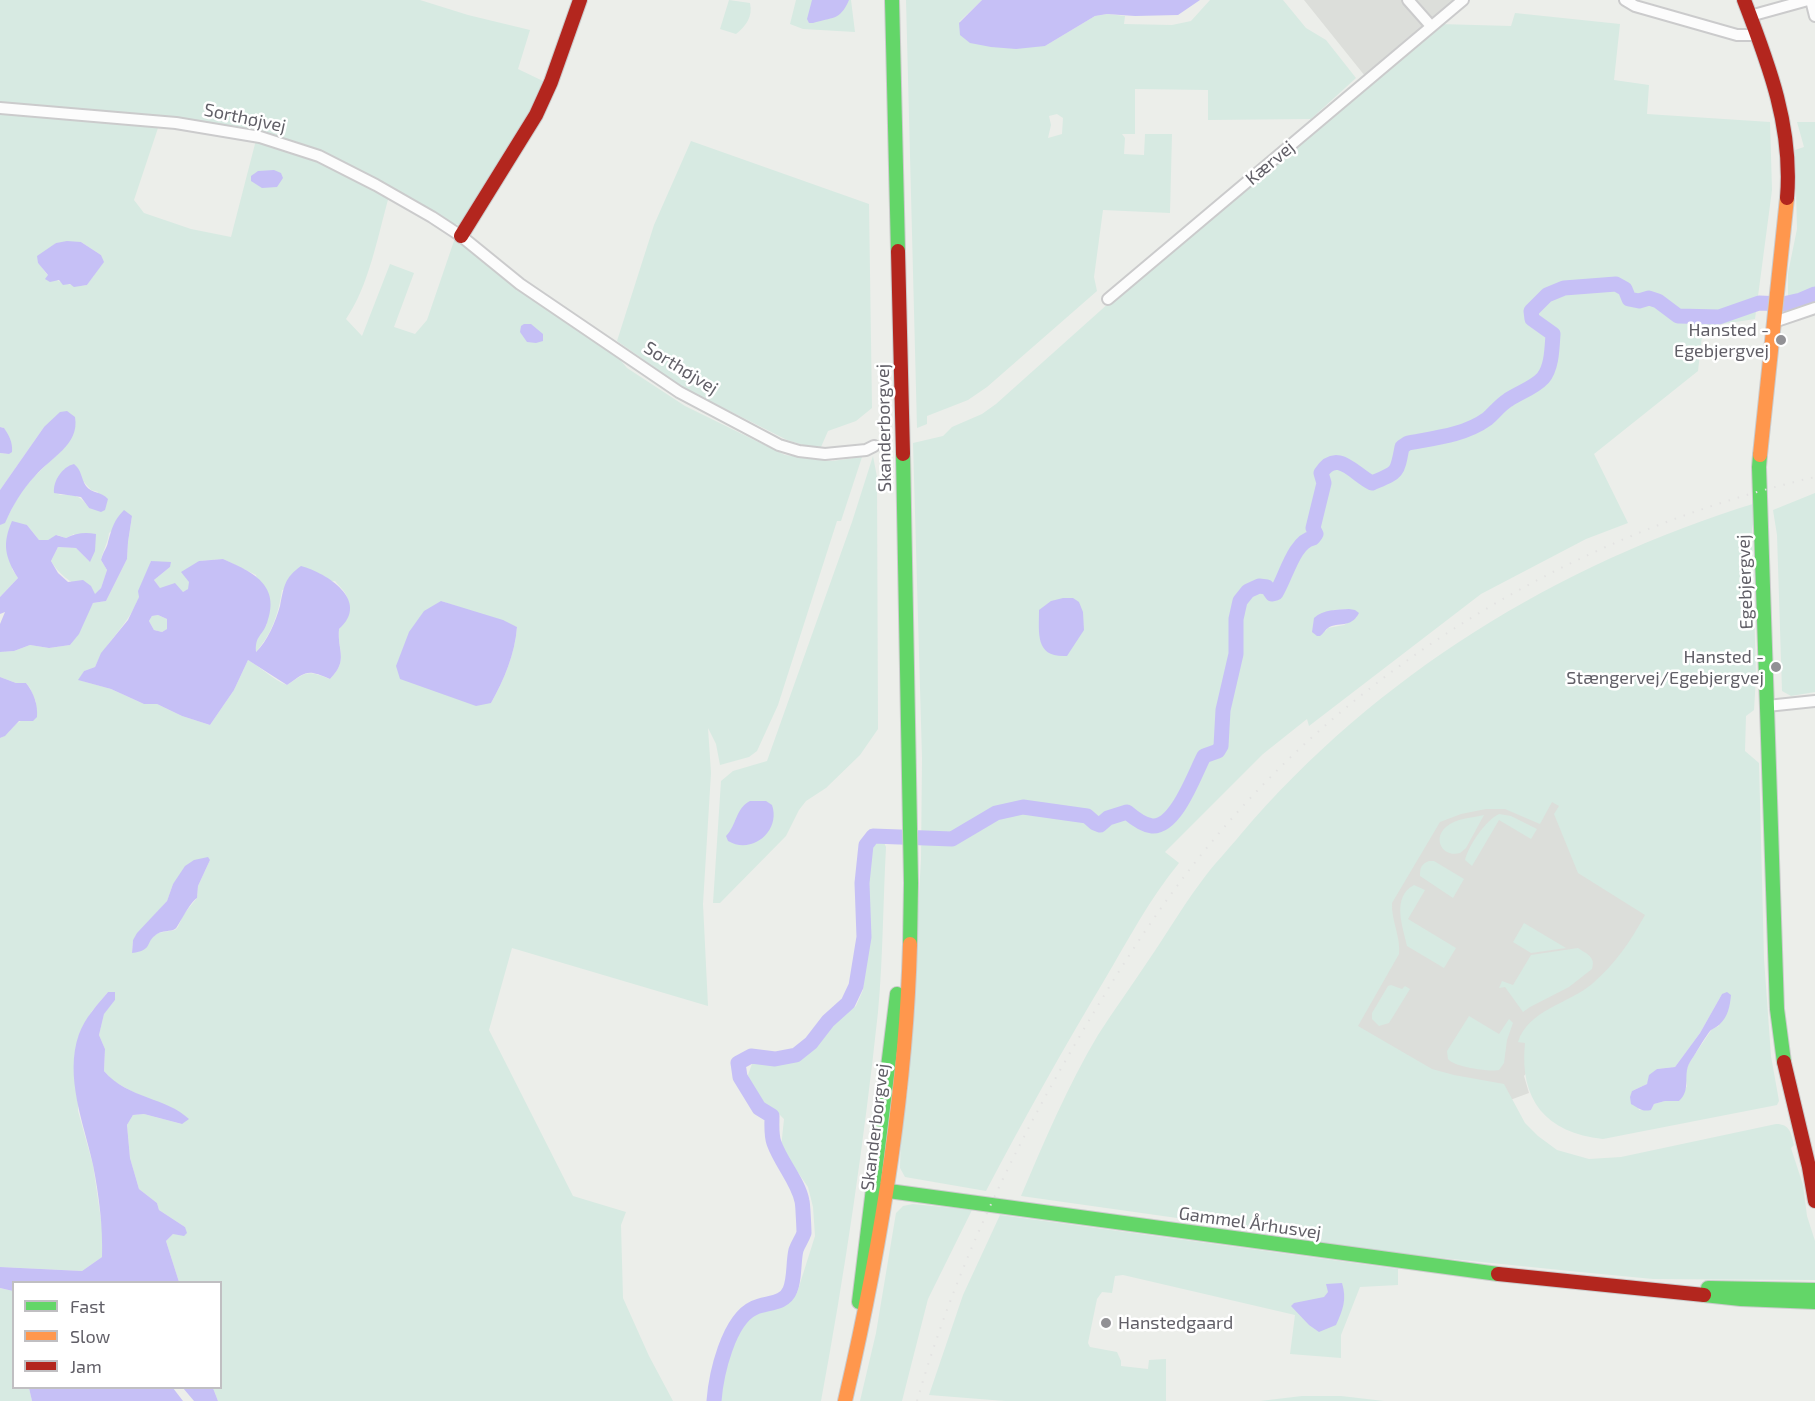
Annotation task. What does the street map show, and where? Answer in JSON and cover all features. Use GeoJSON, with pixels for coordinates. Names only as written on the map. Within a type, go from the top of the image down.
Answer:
{"type":"FeatureCollection","features":[{"type":"Feature","properties":{"kind":"main road"},"geometry":{"type":"LineString","coordinates":[[461,236],[536,115],[551,82],[580,0]]}},
{"type":"Feature","properties":{"kind":"main road","name":"Skanderborgvej"},"geometry":{"type":"LineString","coordinates":[[845,1401],[898,1090],[906,994],[911,879],[892,0]]}},
{"type":"Feature","properties":{"kind":"main road","name":"Egebjergvej"},"geometry":{"type":"LineString","coordinates":[[1744,0],[1774,83],[1783,120],[1788,156],[1787,194],[1759,467],[1777,1010],[1785,1074],[1812,1172],[1815,1201]]}},
{"type":"Feature","properties":{"kind":"main road","name":"Gammel Århusvej"},"geometry":{"type":"LineString","coordinates":[[880,1189],[1486,1274],[1741,1299],[1815,1302]]}},
{"type":"Feature","properties":{"kind":"main road","name":"Gammel Århusvej"},"geometry":{"type":"LineString","coordinates":[[1622,1287],[1815,1290]]}},
{"type":"Feature","properties":{"kind":"street"},"geometry":{"type":"LineString","coordinates":[[1408,0],[1431,26]]}},
{"type":"Feature","properties":{"kind":"street","name":"Kærvej"},"geometry":{"type":"LineString","coordinates":[[1108,299],[1463,0]]}},
{"type":"Feature","properties":{"kind":"street"},"geometry":{"type":"LineString","coordinates":[[1624,0],[1635,6],[1737,35],[1756,35]]}},
{"type":"Feature","properties":{"kind":"street"},"geometry":{"type":"LineString","coordinates":[[1750,16],[1810,0],[1815,16]]}},
{"type":"Feature","properties":{"kind":"street","name":"Sorthøjvej"},"geometry":{"type":"LineString","coordinates":[[0,108],[176,123],[260,137],[319,156],[376,185],[461,236],[520,284],[679,392],[779,445],[799,451],[825,454],[866,450],[874,446]]}},
{"type":"Feature","properties":{"kind":"street"},"geometry":{"type":"LineString","coordinates":[[1774,317],[1815,308]]}},
{"type":"Feature","properties":{"kind":"street"},"geometry":{"type":"LineString","coordinates":[[1767,706],[1815,701]]}},
{"type":"Feature","properties":{"kind":"shaded area"},"geometry":{"type":"Polygon","coordinates":[[[0,0],[420,0],[468,15],[530,30],[518,69],[545,82],[530,113],[461,225],[454,224],[396,190],[329,157],[265,132],[162,117],[0,104],[0,0]]]}},
{"type":"Feature","properties":{"kind":"shaded area"},"geometry":{"type":"Polygon","coordinates":[[[729,0],[750,3],[748,21],[736,34],[720,29],[729,0]]]}},
{"type":"Feature","properties":{"kind":"shaded area"},"geometry":{"type":"Polygon","coordinates":[[[796,0],[851,0],[855,32],[803,29],[790,24],[796,0]]]}},
{"type":"Feature","properties":{"kind":"shaded area"},"geometry":{"type":"Polygon","coordinates":[[[812,0],[849,0],[839,15],[809,23],[807,19],[812,0]]]}},
{"type":"Feature","properties":{"kind":"shaded area"},"geometry":{"type":"Polygon","coordinates":[[[906,0],[982,0],[959,22],[1045,46],[1095,16],[1107,14],[1125,16],[1124,24],[1172,25],[1191,21],[1210,0],[1283,0],[1306,28],[1326,40],[1356,78],[1311,119],[1208,120],[1208,90],[1135,89],[1135,134],[1122,134],[1125,138],[1124,154],[1144,155],[1145,134],[1172,134],[1170,213],[1103,210],[1094,277],[1097,291],[987,387],[968,400],[927,416],[927,424],[917,428],[906,0]],[[1057,114],[1049,116],[1051,125],[1048,138],[1062,134],[1063,118],[1057,114]]]}},
{"type":"Feature","properties":{"kind":"shaded area"},"geometry":{"type":"Polygon","coordinates":[[[982,0],[1200,0],[1178,15],[1107,14],[1095,16],[1045,46],[1016,49],[970,43],[960,35],[959,23],[982,0]]]}},
{"type":"Feature","properties":{"kind":"shaded area"},"geometry":{"type":"Polygon","coordinates":[[[1304,0],[1468,0],[1369,81],[1304,0]]]}},
{"type":"Feature","properties":{"kind":"shaded area"},"geometry":{"type":"Polygon","coordinates":[[[1515,13],[1620,24],[1614,80],[1649,85],[1647,114],[1770,122],[1772,190],[1755,319],[1703,327],[1698,371],[1594,454],[1628,523],[1586,539],[1481,594],[1309,726],[1307,719],[1263,754],[1165,852],[1179,863],[1158,890],[1131,934],[1044,1084],[986,1191],[905,1177],[900,1168],[901,1130],[908,1091],[921,859],[922,758],[913,443],[943,436],[952,427],[982,414],[996,404],[1110,302],[1439,24],[1511,26],[1515,13]],[[1349,609],[1333,610],[1325,632],[1328,628],[1344,625],[1357,617],[1349,609]]]}},
{"type":"Feature","properties":{"kind":"shaded area"},"geometry":{"type":"Polygon","coordinates":[[[0,113],[159,125],[134,200],[144,213],[191,229],[231,237],[256,140],[316,160],[389,196],[367,276],[346,319],[362,336],[390,264],[414,273],[394,327],[415,334],[427,320],[455,238],[613,351],[627,368],[685,406],[785,455],[832,461],[862,457],[841,521],[837,521],[778,705],[757,751],[749,757],[720,765],[716,744],[708,728],[711,773],[703,904],[708,1006],[512,948],[489,1030],[573,1196],[626,1212],[621,1225],[623,1298],[649,1356],[673,1401],[218,1401],[213,1389],[222,1389],[222,1281],[179,1281],[166,1241],[185,1227],[159,1210],[157,1203],[139,1189],[130,1158],[127,1125],[133,1115],[144,1114],[182,1124],[144,1098],[113,1081],[104,1071],[105,1049],[99,1035],[104,1013],[115,1000],[108,992],[92,1011],[79,1034],[78,1111],[93,1165],[103,1234],[102,1257],[82,1271],[0,1267],[0,738],[26,719],[36,702],[26,683],[16,683],[0,677],[0,652],[14,651],[30,645],[49,648],[70,645],[93,603],[106,601],[127,559],[132,516],[109,533],[101,560],[107,570],[101,588],[95,595],[65,577],[51,561],[58,547],[76,548],[90,562],[74,534],[66,538],[57,535],[48,540],[39,540],[27,525],[12,569],[18,578],[0,597],[0,525],[29,482],[71,438],[44,427],[0,490],[0,453],[9,454],[4,428],[0,427],[0,113]],[[81,242],[56,243],[38,263],[52,278],[72,285],[87,285],[102,264],[101,255],[81,242]],[[84,482],[58,495],[76,496],[83,500],[89,508],[98,492],[91,490],[84,482]],[[223,559],[199,561],[189,582],[189,589],[183,592],[160,588],[154,580],[170,567],[151,561],[131,614],[105,649],[95,667],[84,671],[79,680],[111,689],[144,704],[157,704],[182,716],[210,725],[234,690],[248,660],[287,685],[307,673],[330,679],[341,660],[339,629],[349,610],[346,595],[335,581],[282,590],[273,624],[266,639],[255,653],[256,639],[267,624],[256,575],[223,559]],[[441,601],[491,703],[511,657],[517,627],[441,601]],[[210,860],[173,884],[167,901],[133,940],[132,953],[158,933],[175,930],[178,927],[183,915],[197,898],[198,886],[210,860]]]}},
{"type":"Feature","properties":{"kind":"shaded area"},"geometry":{"type":"Polygon","coordinates":[[[1797,122],[1815,122],[1815,302],[1788,310],[1788,273],[1797,229],[1795,150],[1804,147],[1797,122]]]}},
{"type":"Feature","properties":{"kind":"shaded area"},"geometry":{"type":"Polygon","coordinates":[[[691,141],[869,204],[872,408],[856,421],[828,431],[821,447],[807,446],[787,440],[682,387],[617,341],[654,225],[691,141]]]}},
{"type":"Feature","properties":{"kind":"shaded area"},"geometry":{"type":"Polygon","coordinates":[[[274,170],[281,173],[283,178],[277,187],[262,188],[251,181],[251,176],[258,171],[274,170]]]}},
{"type":"Feature","properties":{"kind":"shaded area"},"geometry":{"type":"Polygon","coordinates":[[[81,242],[101,255],[104,262],[87,285],[74,287],[70,284],[63,285],[59,280],[50,282],[45,279],[48,275],[38,263],[37,256],[56,243],[81,242]]]}},
{"type":"Feature","properties":{"kind":"shaded area"},"geometry":{"type":"Polygon","coordinates":[[[524,324],[531,324],[543,334],[543,341],[527,342],[520,332],[524,324]]]}},
{"type":"Feature","properties":{"kind":"shaded area"},"geometry":{"type":"Polygon","coordinates":[[[67,411],[75,417],[73,436],[30,481],[5,523],[0,525],[0,490],[44,427],[60,412],[67,411]]]}},
{"type":"Feature","properties":{"kind":"shaded area"},"geometry":{"type":"Polygon","coordinates":[[[0,427],[4,428],[12,445],[12,452],[9,454],[0,453],[0,427]]]}},
{"type":"Feature","properties":{"kind":"shaded area"},"geometry":{"type":"Polygon","coordinates":[[[873,456],[877,477],[878,729],[860,755],[826,788],[806,801],[786,836],[720,903],[713,903],[721,781],[733,771],[767,761],[852,522],[873,456]]]}},
{"type":"Feature","properties":{"kind":"shaded area"},"geometry":{"type":"Polygon","coordinates":[[[74,464],[79,469],[88,489],[108,499],[105,510],[101,512],[89,508],[81,497],[54,493],[59,475],[74,464]]]}},
{"type":"Feature","properties":{"kind":"shaded area"},"geometry":{"type":"Polygon","coordinates":[[[1815,493],[1815,692],[1791,696],[1782,691],[1777,535],[1773,510],[1815,493]]]}},
{"type":"Feature","properties":{"kind":"shaded area"},"geometry":{"type":"Polygon","coordinates":[[[1756,503],[1752,531],[1756,677],[1754,710],[1746,716],[1745,751],[1759,763],[1764,959],[1771,1056],[1779,1101],[1777,1105],[1603,1139],[1566,1129],[1552,1121],[1540,1110],[1532,1097],[1527,1081],[1524,1063],[1525,1043],[1518,1042],[1523,1031],[1539,1015],[1582,991],[1601,976],[1622,952],[1645,915],[1578,873],[1554,814],[1559,806],[1552,802],[1540,824],[1505,809],[1486,809],[1461,814],[1440,822],[1392,903],[1399,954],[1358,1026],[1432,1069],[1504,1084],[1525,1123],[1538,1136],[1557,1150],[1589,1159],[1621,1157],[1776,1124],[1787,1127],[1794,1145],[1791,1148],[1803,1185],[1807,1216],[1815,1241],[1815,1280],[1653,1279],[1413,1255],[1322,1243],[1294,1235],[1255,1229],[1021,1196],[1067,1094],[1104,1026],[1206,876],[1294,777],[1351,724],[1411,675],[1475,632],[1542,593],[1611,558],[1683,528],[1756,503]],[[1722,994],[1700,1033],[1675,1067],[1657,1069],[1647,1084],[1632,1091],[1639,1110],[1651,1110],[1654,1104],[1665,1101],[1679,1101],[1687,1086],[1685,1074],[1689,1063],[1712,1029],[1719,1026],[1722,994]]]}},
{"type":"Feature","properties":{"kind":"shaded area"},"geometry":{"type":"Polygon","coordinates":[[[124,510],[132,516],[127,559],[106,601],[93,603],[79,634],[70,645],[49,648],[30,645],[14,651],[0,652],[0,624],[5,612],[0,614],[0,597],[18,578],[6,550],[12,521],[27,525],[39,540],[48,540],[56,535],[66,538],[81,533],[96,534],[95,551],[90,562],[76,548],[58,547],[51,561],[58,573],[68,582],[83,580],[91,586],[95,594],[101,588],[107,570],[101,560],[102,557],[114,524],[124,510]]]}},
{"type":"Feature","properties":{"kind":"shaded area"},"geometry":{"type":"Polygon","coordinates":[[[223,559],[254,575],[267,589],[270,610],[265,628],[257,642],[256,652],[271,631],[284,588],[295,570],[301,566],[333,582],[348,599],[350,608],[348,619],[339,629],[341,661],[336,672],[330,679],[307,673],[287,685],[248,660],[234,690],[210,725],[182,716],[157,704],[144,704],[111,689],[78,680],[84,671],[95,667],[101,653],[128,620],[139,597],[138,591],[151,561],[171,562],[170,567],[154,580],[160,588],[175,583],[183,592],[188,589],[189,582],[181,572],[199,561],[223,559]],[[158,615],[152,616],[149,621],[154,630],[162,632],[167,629],[167,619],[158,615]]]}},
{"type":"Feature","properties":{"kind":"shaded area"},"geometry":{"type":"Polygon","coordinates":[[[1073,598],[1079,602],[1083,612],[1084,630],[1067,656],[1057,656],[1044,649],[1041,643],[1039,610],[1051,601],[1073,598]]]}},
{"type":"Feature","properties":{"kind":"shaded area"},"geometry":{"type":"Polygon","coordinates":[[[441,601],[503,620],[517,627],[508,666],[491,703],[476,706],[400,679],[396,666],[409,632],[424,611],[441,601]]]}},
{"type":"Feature","properties":{"kind":"shaded area"},"geometry":{"type":"Polygon","coordinates":[[[1349,609],[1359,613],[1352,621],[1332,626],[1320,636],[1312,632],[1314,618],[1318,615],[1330,610],[1349,609]]]}},
{"type":"Feature","properties":{"kind":"shaded area"},"geometry":{"type":"Polygon","coordinates":[[[158,615],[167,619],[167,629],[162,632],[154,630],[149,621],[152,616],[158,615]]]}},
{"type":"Feature","properties":{"kind":"shaded area"},"geometry":{"type":"Polygon","coordinates":[[[1532,639],[1666,901],[1524,1076],[1529,1093],[1491,1107],[1335,1042],[1382,899],[1532,639]]]}},
{"type":"Feature","properties":{"kind":"shaded area"},"geometry":{"type":"Polygon","coordinates":[[[0,677],[16,683],[26,683],[35,699],[37,717],[33,721],[19,721],[5,736],[0,738],[0,677]]]}},
{"type":"Feature","properties":{"kind":"shaded area"},"geometry":{"type":"Polygon","coordinates":[[[750,801],[766,801],[772,805],[774,815],[772,824],[768,832],[755,843],[737,845],[728,841],[726,836],[741,808],[750,801]]]}},
{"type":"Feature","properties":{"kind":"shaded area"},"geometry":{"type":"Polygon","coordinates":[[[1499,814],[1511,816],[1537,829],[1531,839],[1499,820],[1472,866],[1465,860],[1470,847],[1483,828],[1499,814]]]}},
{"type":"Feature","properties":{"kind":"shaded area"},"geometry":{"type":"Polygon","coordinates":[[[1484,815],[1466,848],[1454,854],[1444,850],[1440,837],[1446,827],[1459,820],[1484,815]]]}},
{"type":"Feature","properties":{"kind":"shaded area"},"geometry":{"type":"Polygon","coordinates":[[[883,840],[886,847],[878,1012],[853,1207],[821,1401],[719,1401],[720,1384],[731,1343],[742,1324],[759,1310],[787,1304],[797,1293],[815,1236],[813,1207],[808,1187],[781,1148],[784,1119],[775,1110],[758,1103],[748,1075],[752,1064],[787,1060],[808,1052],[830,1026],[856,1006],[863,990],[870,908],[867,883],[868,855],[873,841],[883,840]]]}},
{"type":"Feature","properties":{"kind":"shaded area"},"geometry":{"type":"Polygon","coordinates":[[[208,857],[210,860],[198,886],[197,898],[176,928],[157,934],[146,948],[132,953],[133,940],[137,933],[167,901],[173,884],[185,866],[194,860],[208,857]]]}},
{"type":"Feature","properties":{"kind":"shaded area"},"geometry":{"type":"Polygon","coordinates":[[[1434,861],[1464,879],[1453,898],[1420,876],[1424,863],[1434,861]]]}},
{"type":"Feature","properties":{"kind":"shaded area"},"geometry":{"type":"Polygon","coordinates":[[[1414,885],[1425,890],[1408,919],[1456,948],[1444,968],[1407,946],[1400,913],[1403,897],[1414,885]]]}},
{"type":"Feature","properties":{"kind":"shaded area"},"geometry":{"type":"Polygon","coordinates":[[[1524,923],[1566,948],[1531,953],[1513,942],[1524,923]]]}},
{"type":"Feature","properties":{"kind":"shaded area"},"geometry":{"type":"Polygon","coordinates":[[[1578,948],[1592,959],[1592,969],[1569,987],[1523,1012],[1505,987],[1499,988],[1502,981],[1513,985],[1531,955],[1578,948]]]}},
{"type":"Feature","properties":{"kind":"shaded area"},"geometry":{"type":"Polygon","coordinates":[[[1388,986],[1402,989],[1405,986],[1410,989],[1389,1023],[1379,1026],[1372,1019],[1372,1013],[1388,986]]]}},
{"type":"Feature","properties":{"kind":"shaded area"},"geometry":{"type":"Polygon","coordinates":[[[108,992],[115,992],[115,1000],[104,1014],[99,1035],[105,1049],[104,1071],[124,1087],[169,1106],[189,1119],[182,1124],[144,1114],[133,1115],[127,1125],[130,1158],[139,1189],[157,1203],[159,1210],[185,1227],[187,1233],[184,1236],[173,1234],[166,1241],[179,1281],[12,1281],[12,1291],[0,1288],[0,1267],[82,1271],[102,1257],[97,1188],[74,1083],[75,1050],[79,1034],[92,1012],[108,992]]]}},
{"type":"Feature","properties":{"kind":"shaded area"},"geometry":{"type":"Polygon","coordinates":[[[1727,992],[1731,995],[1726,1015],[1719,1025],[1711,1030],[1690,1062],[1685,1092],[1679,1101],[1654,1104],[1651,1110],[1640,1109],[1631,1104],[1632,1091],[1647,1084],[1649,1075],[1657,1069],[1675,1067],[1700,1033],[1722,994],[1727,992]]]}},
{"type":"Feature","properties":{"kind":"shaded area"},"geometry":{"type":"Polygon","coordinates":[[[1469,1016],[1499,1034],[1509,1019],[1513,1023],[1507,1040],[1504,1063],[1499,1070],[1472,1068],[1448,1059],[1447,1051],[1469,1016]]]}},
{"type":"Feature","properties":{"kind":"shaded area"},"geometry":{"type":"Polygon","coordinates":[[[913,1204],[972,1210],[928,1299],[902,1401],[860,1401],[876,1333],[896,1213],[903,1206],[913,1204]]]}},
{"type":"Feature","properties":{"kind":"shaded area"},"geometry":{"type":"Polygon","coordinates":[[[1000,1215],[1398,1269],[1398,1285],[1360,1287],[1341,1335],[1341,1358],[1290,1354],[1295,1315],[1123,1275],[1115,1276],[1112,1293],[1102,1292],[1097,1299],[1088,1343],[1090,1347],[1117,1352],[1121,1366],[1148,1369],[1149,1360],[1166,1359],[1166,1401],[1005,1401],[929,1395],[963,1295],[1000,1215]]]}},
{"type":"Feature","properties":{"kind":"shaded area"},"geometry":{"type":"Polygon","coordinates":[[[1342,1283],[1344,1304],[1336,1325],[1319,1332],[1291,1306],[1294,1303],[1324,1297],[1328,1292],[1326,1284],[1342,1283]]]}},
{"type":"Feature","properties":{"kind":"shaded area"},"geometry":{"type":"Polygon","coordinates":[[[0,1288],[12,1291],[12,1389],[29,1389],[32,1401],[0,1401],[0,1288]]]}},
{"type":"Feature","properties":{"kind":"shaded area"},"geometry":{"type":"Polygon","coordinates":[[[29,1389],[174,1389],[183,1401],[32,1401],[29,1389]]]}},
{"type":"Feature","properties":{"kind":"shaded area"},"geometry":{"type":"Polygon","coordinates":[[[184,1389],[213,1389],[218,1401],[194,1401],[184,1389]]]}},
{"type":"Feature","properties":{"kind":"shaded area"},"geometry":{"type":"Polygon","coordinates":[[[1302,1396],[1341,1396],[1384,1401],[1260,1401],[1302,1396]]]}},
{"type":"Feature","properties":{"kind":"waterway"},"geometry":{"type":"LineString","coordinates":[[714,1401],[717,1377],[730,1336],[745,1314],[759,1306],[779,1301],[787,1295],[793,1281],[796,1250],[804,1233],[802,1201],[797,1186],[774,1143],[772,1116],[759,1108],[740,1077],[738,1063],[751,1056],[775,1059],[796,1055],[811,1043],[828,1021],[848,1003],[856,986],[864,937],[862,883],[866,845],[873,836],[952,839],[996,813],[1023,807],[1087,816],[1100,825],[1108,818],[1127,812],[1145,824],[1152,826],[1161,824],[1177,809],[1184,798],[1204,756],[1218,751],[1221,746],[1223,710],[1236,654],[1236,619],[1240,601],[1248,591],[1259,586],[1267,587],[1272,594],[1276,593],[1296,553],[1306,541],[1316,534],[1313,528],[1324,483],[1321,473],[1327,466],[1333,463],[1346,465],[1372,483],[1395,471],[1402,447],[1408,443],[1469,429],[1487,419],[1502,404],[1535,385],[1546,374],[1551,357],[1553,334],[1532,319],[1531,311],[1547,295],[1564,288],[1616,284],[1625,289],[1629,299],[1639,301],[1649,298],[1658,301],[1678,316],[1719,317],[1759,303],[1783,304],[1815,294]]}},
{"type":"Feature","properties":{"kind":"railway"},"geometry":{"type":"LineString","coordinates":[[917,1401],[946,1314],[980,1229],[1019,1146],[1063,1065],[1111,984],[1163,905],[1201,855],[1262,786],[1328,723],[1400,666],[1476,615],[1557,570],[1640,532],[1727,501],[1815,477]]}},
{"type":"Feature","properties":{"kind":"traffic: fast"},"geometry":{"type":"LineString","coordinates":[[892,0],[898,251]]}},
{"type":"Feature","properties":{"kind":"traffic: fast"},"geometry":{"type":"LineString","coordinates":[[903,454],[911,883],[910,944]]}},
{"type":"Feature","properties":{"kind":"traffic: fast"},"geometry":{"type":"LineString","coordinates":[[1760,455],[1777,1009],[1784,1062]]}},
{"type":"Feature","properties":{"kind":"traffic: fast"},"geometry":{"type":"LineString","coordinates":[[859,1302],[897,994]]}},
{"type":"Feature","properties":{"kind":"traffic: fast"},"geometry":{"type":"LineString","coordinates":[[874,1189],[1498,1274]]}},
{"type":"Feature","properties":{"kind":"traffic: fast"},"geometry":{"type":"LineString","coordinates":[[1708,1288],[1815,1290]]}},
{"type":"Feature","properties":{"kind":"traffic: fast"},"geometry":{"type":"LineString","coordinates":[[1704,1295],[1815,1302]]}},
{"type":"Feature","properties":{"kind":"traffic: slow"},"geometry":{"type":"LineString","coordinates":[[1760,455],[1787,198]]}},
{"type":"Feature","properties":{"kind":"traffic: slow"},"geometry":{"type":"LineString","coordinates":[[845,1401],[858,1345],[889,1174],[903,1059],[910,944]]}},
{"type":"Feature","properties":{"kind":"traffic: jam"},"geometry":{"type":"LineString","coordinates":[[461,236],[536,115],[551,82],[580,0]]}},
{"type":"Feature","properties":{"kind":"traffic: jam"},"geometry":{"type":"LineString","coordinates":[[1744,0],[1770,73],[1783,122],[1788,172],[1787,198]]}},
{"type":"Feature","properties":{"kind":"traffic: jam"},"geometry":{"type":"LineString","coordinates":[[898,251],[903,454]]}},
{"type":"Feature","properties":{"kind":"traffic: jam"},"geometry":{"type":"LineString","coordinates":[[1784,1062],[1815,1201]]}},
{"type":"Feature","properties":{"kind":"traffic: jam"},"geometry":{"type":"LineString","coordinates":[[1498,1274],[1704,1295]]}},
{"type":"Feature","properties":{"kind":"place","name":"Hansted - Egebjergvej"},"geometry":{"type":"Point","coordinates":[1781,340]}},
{"type":"Feature","properties":{"kind":"place","name":"Hansted - Stængervej/Egebjergvej"},"geometry":{"type":"Point","coordinates":[1776,667]}},
{"type":"Feature","properties":{"kind":"place","name":"Hanstedgaard"},"geometry":{"type":"Point","coordinates":[1106,1323]}}]}
